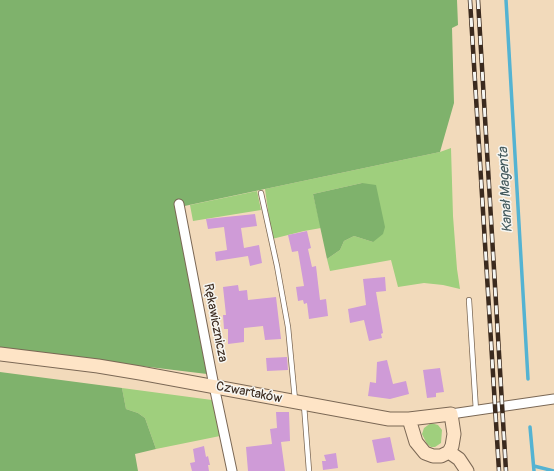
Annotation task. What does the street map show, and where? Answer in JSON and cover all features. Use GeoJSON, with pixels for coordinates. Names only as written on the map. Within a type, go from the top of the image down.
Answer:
{"type":"FeatureCollection","features":[{"type":"Feature","properties":{"kind":"street","name":"Rękawicznicza"},"geometry":{"type":"LineString","coordinates":[[179,204],[232,471]]}},
{"type":"Feature","properties":{"kind":"street","name":"Czwartaków"},"geometry":{"type":"LineString","coordinates":[[0,354],[98,366],[389,419],[409,419],[476,411],[554,399]]}},
{"type":"Feature","properties":{"kind":"street"},"geometry":{"type":"LineString","coordinates":[[409,419],[416,442],[425,452],[432,456],[441,456],[449,452],[453,440],[454,434],[451,414]]}},
{"type":"Feature","properties":{"kind":"street"},"geometry":{"type":"LineString","coordinates":[[449,452],[459,459],[467,471]]}},
{"type":"Feature","properties":{"kind":"lane"},"geometry":{"type":"LineString","coordinates":[[261,193],[277,266],[288,327],[309,471]]}},
{"type":"Feature","properties":{"kind":"lane"},"geometry":{"type":"LineString","coordinates":[[468,300],[476,411]]}},
{"type":"Feature","properties":{"kind":"green space"},"geometry":{"type":"Polygon","coordinates":[[[0,0],[457,0],[458,25],[452,28],[454,103],[440,152],[175,208],[207,374],[0,349],[0,0]]]}},
{"type":"Feature","properties":{"kind":"green space"},"geometry":{"type":"Polygon","coordinates":[[[451,148],[453,216],[460,289],[424,283],[398,287],[391,260],[330,271],[327,259],[340,250],[344,241],[354,236],[373,242],[362,183],[313,194],[321,228],[272,239],[265,189],[440,152],[451,148]]]}},
{"type":"Feature","properties":{"kind":"green space"},"geometry":{"type":"Polygon","coordinates":[[[362,183],[376,185],[385,227],[383,234],[373,242],[354,236],[344,241],[340,250],[327,259],[313,194],[362,183]]]}},
{"type":"Feature","properties":{"kind":"green space"},"geometry":{"type":"Polygon","coordinates":[[[257,191],[261,210],[193,221],[190,205],[257,191]]]}},
{"type":"Feature","properties":{"kind":"green space"},"geometry":{"type":"Polygon","coordinates":[[[0,372],[122,388],[126,409],[138,413],[145,418],[156,449],[135,454],[138,471],[0,471],[0,372]]]}},
{"type":"Feature","properties":{"kind":"green space"},"geometry":{"type":"Polygon","coordinates":[[[122,388],[212,400],[220,436],[156,449],[145,418],[138,413],[126,409],[122,388]]]}},
{"type":"Feature","properties":{"kind":"green space"},"geometry":{"type":"Polygon","coordinates":[[[431,423],[438,425],[442,430],[441,443],[435,447],[431,447],[427,444],[422,434],[424,428],[431,423]]]}},
{"type":"Feature","properties":{"kind":"building"},"geometry":{"type":"Polygon","coordinates":[[[255,214],[257,226],[241,228],[244,248],[259,245],[262,263],[250,266],[248,256],[216,261],[215,252],[227,250],[224,227],[208,229],[206,219],[255,214]]]}},
{"type":"Feature","properties":{"kind":"building"},"geometry":{"type":"Polygon","coordinates":[[[307,231],[311,248],[308,249],[312,267],[316,266],[320,300],[326,299],[328,316],[309,319],[307,303],[304,304],[303,300],[298,301],[296,287],[304,286],[298,251],[292,252],[288,235],[307,231]]]}},
{"type":"Feature","properties":{"kind":"building"},"geometry":{"type":"Polygon","coordinates":[[[385,277],[386,291],[376,292],[383,333],[381,334],[382,338],[369,341],[364,320],[350,323],[348,309],[366,305],[363,279],[385,277]]]}},
{"type":"Feature","properties":{"kind":"building"},"geometry":{"type":"Polygon","coordinates":[[[238,285],[239,291],[247,290],[248,300],[276,297],[281,339],[265,340],[263,326],[244,328],[244,342],[228,344],[228,329],[224,329],[223,315],[226,315],[223,287],[238,285]]]}},
{"type":"Feature","properties":{"kind":"building"},"geometry":{"type":"Polygon","coordinates":[[[287,357],[288,370],[267,371],[266,358],[287,357]]]}},
{"type":"Feature","properties":{"kind":"building"},"geometry":{"type":"Polygon","coordinates":[[[387,360],[393,384],[406,381],[409,394],[390,399],[368,396],[370,382],[376,383],[377,362],[387,360]]]}},
{"type":"Feature","properties":{"kind":"building"},"geometry":{"type":"Polygon","coordinates":[[[440,368],[444,392],[436,393],[436,397],[427,398],[423,370],[440,368]]]}},
{"type":"Feature","properties":{"kind":"building"},"geometry":{"type":"Polygon","coordinates":[[[276,412],[289,412],[290,441],[281,442],[285,471],[248,471],[246,447],[272,444],[270,429],[277,428],[276,412]]]}},
{"type":"Feature","properties":{"kind":"building"},"geometry":{"type":"Polygon","coordinates":[[[390,437],[395,460],[377,463],[372,440],[390,437]]]}},
{"type":"Feature","properties":{"kind":"building"},"geometry":{"type":"Polygon","coordinates":[[[204,446],[206,457],[208,456],[210,465],[208,465],[209,471],[192,471],[190,463],[195,462],[193,449],[204,446]]]}},
{"type":"Feature","properties":{"kind":"building"},"geometry":{"type":"Polygon","coordinates":[[[336,453],[338,468],[323,470],[322,461],[326,461],[324,455],[336,453]]]}},
{"type":"Feature","properties":{"kind":"waterway","name":"Kanał Magenta"},"geometry":{"type":"LineString","coordinates":[[506,0],[528,379]]}},
{"type":"Feature","properties":{"kind":"waterway","name":"Kanał Magenta"},"geometry":{"type":"LineString","coordinates":[[530,427],[534,471]]}},
{"type":"Feature","properties":{"kind":"waterway"},"geometry":{"type":"LineString","coordinates":[[534,466],[554,471]]}},
{"type":"Feature","properties":{"kind":"railway"},"geometry":{"type":"LineString","coordinates":[[470,0],[499,471]]}},
{"type":"Feature","properties":{"kind":"railway"},"geometry":{"type":"LineString","coordinates":[[478,0],[506,471]]}}]}
